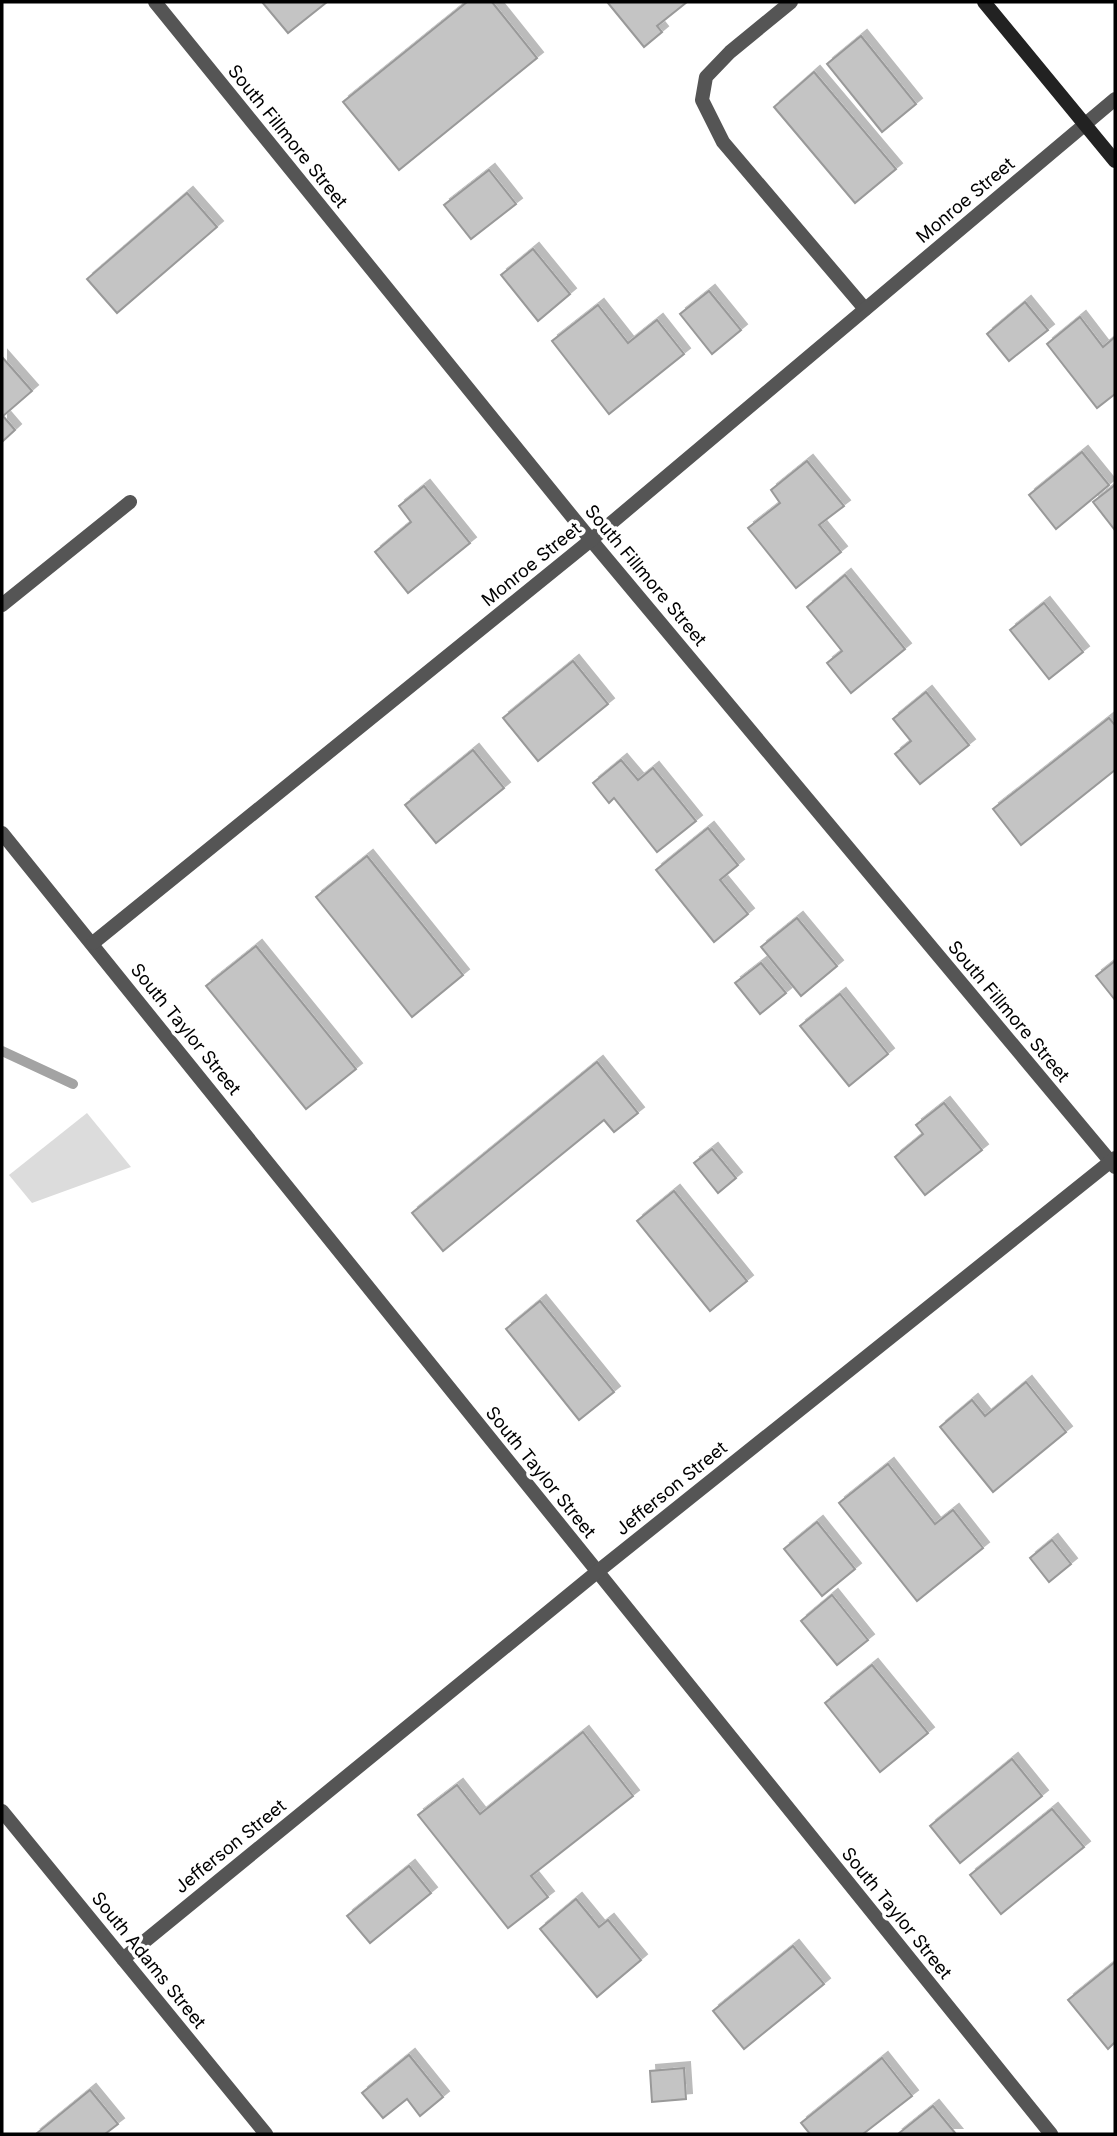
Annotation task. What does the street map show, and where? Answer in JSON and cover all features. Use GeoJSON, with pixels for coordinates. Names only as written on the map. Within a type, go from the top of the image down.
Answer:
{"type":"FeatureCollection","features":[{"type":"Feature","properties":{"kind":"main road"},"geometry":{"type":"LineString","coordinates":[[985,2],[1115,161]]}},
{"type":"Feature","properties":{"kind":"street","name":"South Fillmore Street"},"geometry":{"type":"LineString","coordinates":[[155,2],[591,540],[1114,1162]]}},
{"type":"Feature","properties":{"kind":"street"},"geometry":{"type":"LineString","coordinates":[[791,2],[730,52],[706,77],[702,100],[723,142],[865,309]]}},
{"type":"Feature","properties":{"kind":"street","name":"Monroe Street"},"geometry":{"type":"LineString","coordinates":[[93,943],[591,540],[1115,99]]}},
{"type":"Feature","properties":{"kind":"street"},"geometry":{"type":"LineString","coordinates":[[2,605],[130,502]]}},
{"type":"Feature","properties":{"kind":"street","name":"South Taylor Street"},"geometry":{"type":"LineString","coordinates":[[2,832],[1051,2134]]}},
{"type":"Feature","properties":{"kind":"street","name":"Jefferson Street"},"geometry":{"type":"LineString","coordinates":[[123,1959],[597,1572],[1114,1162]]}},
{"type":"Feature","properties":{"kind":"street","name":"South Adams Street"},"geometry":{"type":"LineString","coordinates":[[2,1811],[266,2134]]}},
{"type":"Feature","properties":{"kind":"shaded area"},"geometry":{"type":"Polygon","coordinates":[[[87,1113],[131,1167],[32,1203],[9,1175],[87,1113]]]}},
{"type":"Feature","properties":{"kind":"building"},"geometry":{"type":"Polygon","coordinates":[[[262,2],[327,2],[288,33],[262,2]]]}},
{"type":"Feature","properties":{"kind":"building"},"geometry":{"type":"Polygon","coordinates":[[[467,2],[492,2],[537,58],[399,170],[343,102],[467,2]]]}},
{"type":"Feature","properties":{"kind":"building"},"geometry":{"type":"Polygon","coordinates":[[[609,2],[687,2],[657,26],[662,32],[644,47],[609,2]]]}},
{"type":"Feature","properties":{"kind":"building"},"geometry":{"type":"Polygon","coordinates":[[[861,36],[916,104],[882,132],[827,64],[861,36]]]}},
{"type":"Feature","properties":{"kind":"building"},"geometry":{"type":"Polygon","coordinates":[[[814,72],[896,169],[855,203],[774,107],[814,72]]]}},
{"type":"Feature","properties":{"kind":"building"},"geometry":{"type":"Polygon","coordinates":[[[489,170],[516,204],[471,239],[444,205],[489,170]]]}},
{"type":"Feature","properties":{"kind":"building"},"geometry":{"type":"Polygon","coordinates":[[[187,193],[217,227],[117,313],[87,279],[187,193]]]}},
{"type":"Feature","properties":{"kind":"building"},"geometry":{"type":"Polygon","coordinates":[[[533,249],[570,294],[538,321],[501,275],[533,249]]]}},
{"type":"Feature","properties":{"kind":"building"},"geometry":{"type":"Polygon","coordinates":[[[709,291],[741,330],[712,354],[680,314],[709,291]]]}},
{"type":"Feature","properties":{"kind":"building"},"geometry":{"type":"Polygon","coordinates":[[[1025,302],[1048,330],[1009,361],[987,334],[1025,302]]]}},
{"type":"Feature","properties":{"kind":"building"},"geometry":{"type":"Polygon","coordinates":[[[598,305],[628,343],[657,320],[684,354],[609,414],[552,341],[598,305]]]}},
{"type":"Feature","properties":{"kind":"building"},"geometry":{"type":"Polygon","coordinates":[[[1080,317],[1103,347],[1115,337],[1115,394],[1097,408],[1047,344],[1080,317]]]}},
{"type":"Feature","properties":{"kind":"building"},"geometry":{"type":"Polygon","coordinates":[[[2,357],[32,391],[3,416],[15,430],[2,442],[2,357]]]}},
{"type":"Feature","properties":{"kind":"building"},"geometry":{"type":"Polygon","coordinates":[[[1082,452],[1109,485],[1056,529],[1029,495],[1082,452]]]}},
{"type":"Feature","properties":{"kind":"building"},"geometry":{"type":"Polygon","coordinates":[[[807,461],[844,506],[819,525],[841,552],[796,588],[748,528],[780,503],[771,490],[807,461]]]}},
{"type":"Feature","properties":{"kind":"building"},"geometry":{"type":"Polygon","coordinates":[[[1115,485],[1115,528],[1114,529],[1093,502],[1115,485]]]}},
{"type":"Feature","properties":{"kind":"building"},"geometry":{"type":"Polygon","coordinates":[[[424,486],[470,543],[408,593],[375,552],[411,522],[399,506],[424,486]]]}},
{"type":"Feature","properties":{"kind":"building"},"geometry":{"type":"Polygon","coordinates":[[[845,575],[905,649],[851,693],[827,663],[842,651],[807,607],[845,575]]]}},
{"type":"Feature","properties":{"kind":"building"},"geometry":{"type":"Polygon","coordinates":[[[1044,603],[1083,652],[1049,679],[1010,630],[1044,603]]]}},
{"type":"Feature","properties":{"kind":"building"},"geometry":{"type":"Polygon","coordinates":[[[573,661],[608,704],[538,761],[503,718],[573,661]]]}},
{"type":"Feature","properties":{"kind":"building"},"geometry":{"type":"Polygon","coordinates":[[[926,692],[969,745],[920,784],[895,754],[911,741],[893,719],[926,692]]]}},
{"type":"Feature","properties":{"kind":"building"},"geometry":{"type":"Polygon","coordinates":[[[1109,718],[1115,725],[1115,770],[1021,845],[993,809],[1109,718]]]}},
{"type":"Feature","properties":{"kind":"building"},"geometry":{"type":"Polygon","coordinates":[[[473,750],[504,788],[436,843],[405,805],[473,750]]]}},
{"type":"Feature","properties":{"kind":"building"},"geometry":{"type":"Polygon","coordinates":[[[621,760],[638,780],[653,768],[696,821],[657,852],[614,798],[609,803],[593,783],[621,760]]]}},
{"type":"Feature","properties":{"kind":"building"},"geometry":{"type":"Polygon","coordinates":[[[708,828],[738,865],[720,880],[748,914],[714,942],[656,870],[708,828]]]}},
{"type":"Feature","properties":{"kind":"building"},"geometry":{"type":"Polygon","coordinates":[[[367,856],[463,975],[412,1017],[316,897],[367,856]]]}},
{"type":"Feature","properties":{"kind":"building"},"geometry":{"type":"Polygon","coordinates":[[[797,918],[837,966],[801,996],[761,947],[797,918]]]}},
{"type":"Feature","properties":{"kind":"building"},"geometry":{"type":"Polygon","coordinates":[[[256,946],[356,1069],[306,1109],[206,986],[256,946]]]}},
{"type":"Feature","properties":{"kind":"building"},"geometry":{"type":"Polygon","coordinates":[[[1115,961],[1115,1000],[1096,976],[1115,961]]]}},
{"type":"Feature","properties":{"kind":"building"},"geometry":{"type":"Polygon","coordinates":[[[761,963],[786,993],[760,1014],[735,983],[761,963]]]}},
{"type":"Feature","properties":{"kind":"building"},"geometry":{"type":"Polygon","coordinates":[[[840,994],[888,1054],[849,1086],[800,1026],[840,994]]]}},
{"type":"Feature","properties":{"kind":"building"},"geometry":{"type":"Polygon","coordinates":[[[597,1062],[638,1113],[614,1132],[604,1120],[443,1251],[412,1213],[597,1062]]]}},
{"type":"Feature","properties":{"kind":"building"},"geometry":{"type":"Polygon","coordinates":[[[944,1103],[982,1150],[925,1195],[895,1157],[923,1134],[916,1125],[944,1103]]]}},
{"type":"Feature","properties":{"kind":"building"},"geometry":{"type":"Polygon","coordinates":[[[712,1149],[736,1178],[718,1193],[694,1163],[712,1149]]]}},
{"type":"Feature","properties":{"kind":"building"},"geometry":{"type":"Polygon","coordinates":[[[674,1191],[747,1281],[710,1311],[637,1221],[674,1191]]]}},
{"type":"Feature","properties":{"kind":"building"},"geometry":{"type":"Polygon","coordinates":[[[540,1301],[614,1392],[579,1420],[506,1329],[540,1301]]]}},
{"type":"Feature","properties":{"kind":"building"},"geometry":{"type":"Polygon","coordinates":[[[1026,1382],[1066,1432],[993,1492],[940,1427],[972,1400],[985,1416],[1026,1382]]]}},
{"type":"Feature","properties":{"kind":"building"},"geometry":{"type":"Polygon","coordinates":[[[888,1464],[935,1524],[953,1510],[983,1548],[917,1601],[839,1503],[888,1464]]]}},
{"type":"Feature","properties":{"kind":"building"},"geometry":{"type":"Polygon","coordinates":[[[817,1522],[855,1569],[822,1596],[784,1549],[817,1522]]]}},
{"type":"Feature","properties":{"kind":"building"},"geometry":{"type":"Polygon","coordinates":[[[1052,1540],[1071,1564],[1049,1582],[1030,1558],[1052,1540]]]}},
{"type":"Feature","properties":{"kind":"building"},"geometry":{"type":"Polygon","coordinates":[[[832,1595],[868,1640],[837,1665],[801,1621],[832,1595]]]}},
{"type":"Feature","properties":{"kind":"building"},"geometry":{"type":"Polygon","coordinates":[[[872,1665],[928,1733],[880,1772],[825,1703],[872,1665]]]}},
{"type":"Feature","properties":{"kind":"building"},"geometry":{"type":"Polygon","coordinates":[[[583,1732],[633,1796],[531,1876],[548,1897],[508,1928],[418,1815],[457,1785],[480,1814],[583,1732]]]}},
{"type":"Feature","properties":{"kind":"building"},"geometry":{"type":"Polygon","coordinates":[[[1012,1759],[1042,1796],[960,1863],[930,1826],[1012,1759]]]}},
{"type":"Feature","properties":{"kind":"building"},"geometry":{"type":"Polygon","coordinates":[[[1052,1809],[1084,1847],[1001,1914],[970,1875],[1052,1809]]]}},
{"type":"Feature","properties":{"kind":"building"},"geometry":{"type":"Polygon","coordinates":[[[409,1866],[431,1893],[370,1943],[347,1916],[409,1866]]]}},
{"type":"Feature","properties":{"kind":"building"},"geometry":{"type":"Polygon","coordinates":[[[576,1899],[599,1927],[608,1920],[641,1960],[597,1997],[540,1929],[576,1899]]]}},
{"type":"Feature","properties":{"kind":"building"},"geometry":{"type":"Polygon","coordinates":[[[793,1946],[824,1984],[744,2049],[713,2011],[793,1946]]]}},
{"type":"Feature","properties":{"kind":"building"},"geometry":{"type":"Polygon","coordinates":[[[1115,1962],[1115,2042],[1108,2049],[1068,2000],[1115,1962]]]}},
{"type":"Feature","properties":{"kind":"building"},"geometry":{"type":"Polygon","coordinates":[[[409,2055],[443,2097],[420,2116],[407,2099],[383,2118],[362,2093],[409,2055]]]}},
{"type":"Feature","properties":{"kind":"building"},"geometry":{"type":"Polygon","coordinates":[[[882,2058],[912,2096],[863,2134],[810,2134],[801,2123],[882,2058]]]}},
{"type":"Feature","properties":{"kind":"building"},"geometry":{"type":"Polygon","coordinates":[[[684,2068],[686,2099],[652,2102],[650,2071],[684,2068]]]}},
{"type":"Feature","properties":{"kind":"building"},"geometry":{"type":"Polygon","coordinates":[[[90,2090],[118,2124],[105,2134],[36,2134],[90,2090]]]}},
{"type":"Feature","properties":{"kind":"building"},"geometry":{"type":"Polygon","coordinates":[[[933,2106],[956,2134],[898,2134],[933,2106]]]}},
{"type":"Feature","properties":{"kind":"waterway"},"geometry":{"type":"LineString","coordinates":[[2,1051],[73,1084]]}}]}
